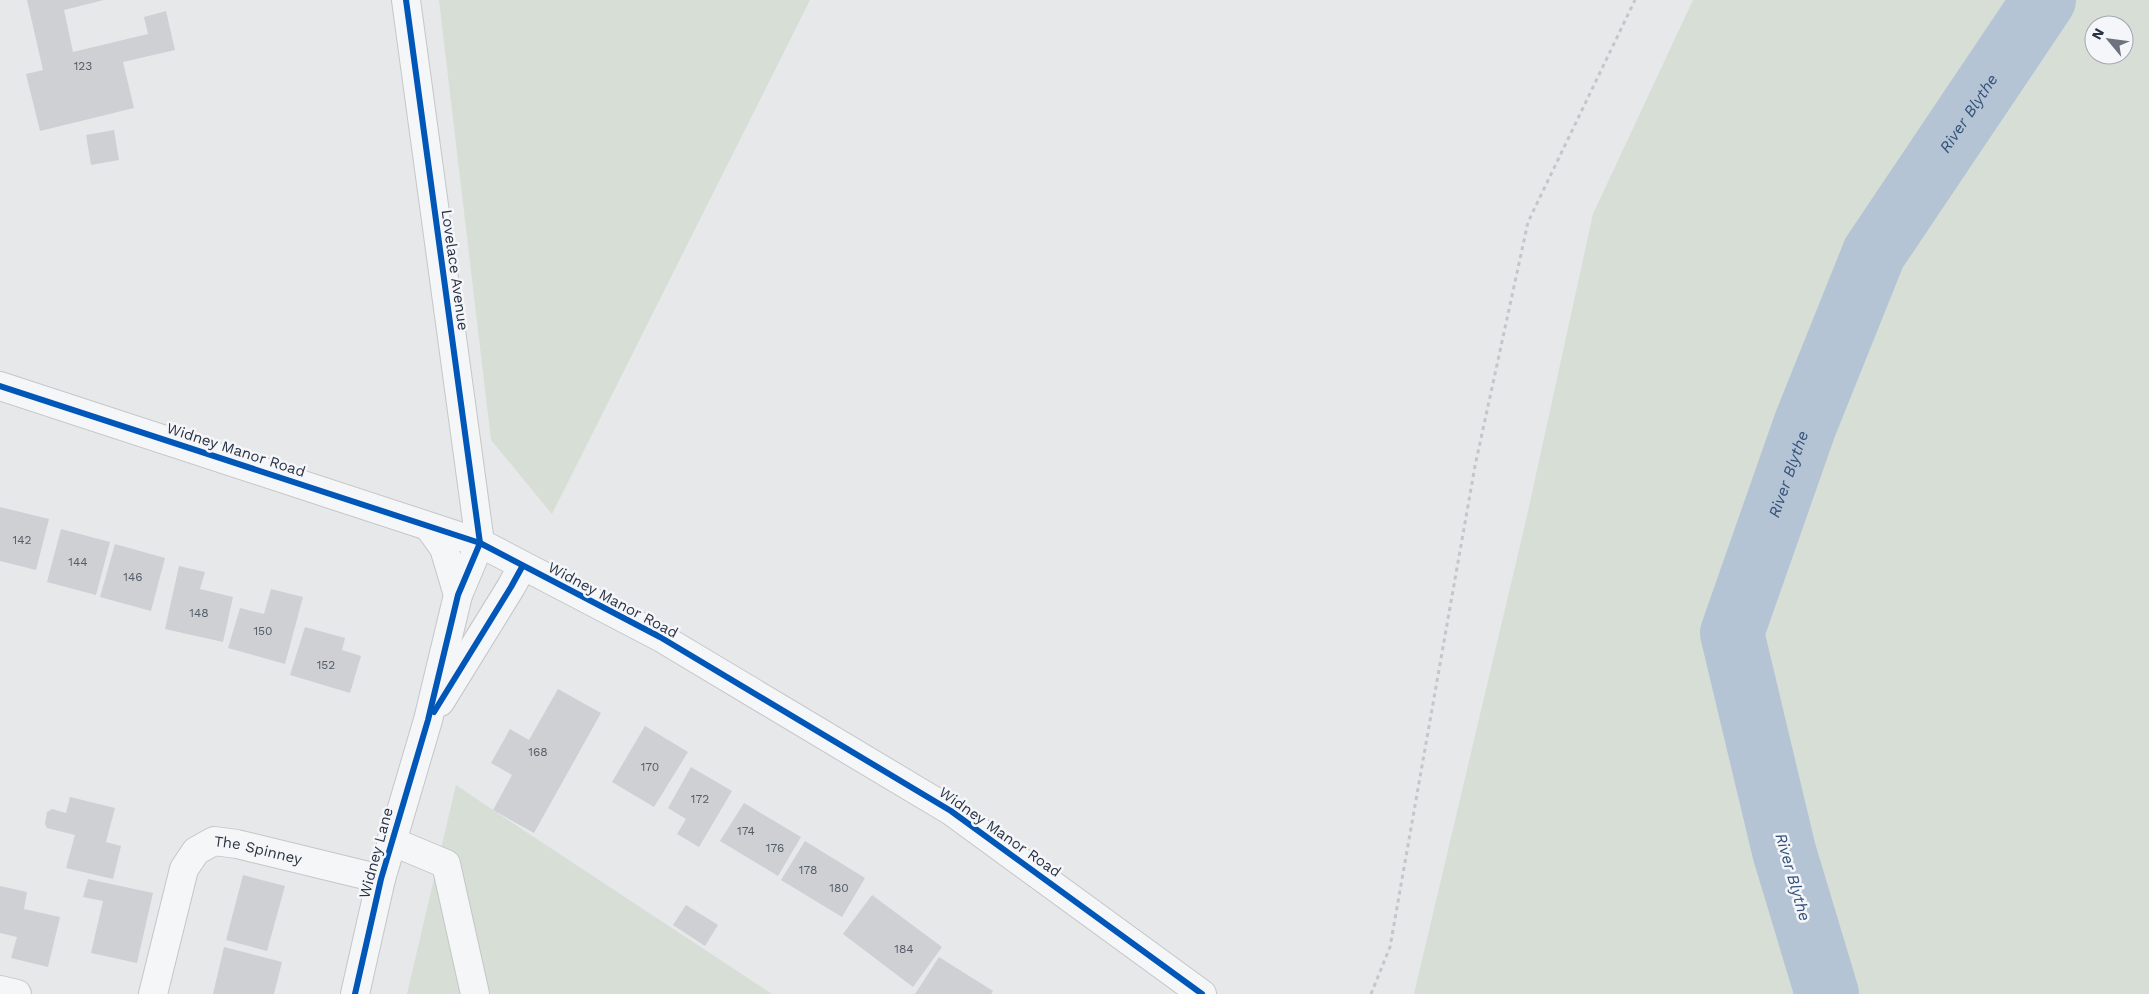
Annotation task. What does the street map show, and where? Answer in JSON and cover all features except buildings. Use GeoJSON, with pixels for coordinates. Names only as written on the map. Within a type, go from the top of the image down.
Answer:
{"type":"FeatureCollection","features":[{"type":"Feature","properties":{"kind":"street","name":"Lovelace Avenue"},"geometry":{"type":"LineString","coordinates":[[406,0],[480,543]]}},
{"type":"Feature","properties":{"kind":"street","name":"Widney Manor Road"},"geometry":{"type":"LineString","coordinates":[[0,386],[480,543],[522,567],[660,637],[951,810],[1202,994]]}},
{"type":"Feature","properties":{"kind":"street"},"geometry":{"type":"LineString","coordinates":[[430,527],[444,548],[458,595]]}},
{"type":"Feature","properties":{"kind":"street","name":"Widney Lane"},"geometry":{"type":"LineString","coordinates":[[355,994],[381,878],[428,720],[458,595],[480,543]]}},
{"type":"Feature","properties":{"kind":"street","name":"Widney Lane"},"geometry":{"type":"LineString","coordinates":[[428,720],[512,587],[522,567]]}},
{"type":"Feature","properties":{"kind":"street","name":"The Spinney"},"geometry":{"type":"LineString","coordinates":[[153,994],[184,869],[196,851],[214,841],[237,844],[381,878]]}},
{"type":"Feature","properties":{"kind":"street"},"geometry":{"type":"LineString","coordinates":[[391,841],[446,864],[475,994]]}},
{"type":"Feature","properties":{"kind":"street"},"geometry":{"type":"LineString","coordinates":[[0,990],[18,994]]}},
{"type":"Feature","properties":{"kind":"path"},"geometry":{"type":"LineString","coordinates":[[1371,994],[1390,946],[1475,466],[1528,222],[1634,0]]}},
{"type":"Feature","properties":{"kind":"shaded area"},"geometry":{"type":"Polygon","coordinates":[[[439,0],[810,0],[552,514],[491,440],[439,0]]]}},
{"type":"Feature","properties":{"kind":"shaded area"},"geometry":{"type":"Polygon","coordinates":[[[1693,0],[2149,0],[2149,994],[1414,994],[1527,516],[1593,214],[1693,0]]]}},
{"type":"Feature","properties":{"kind":"shaded area"},"geometry":{"type":"Polygon","coordinates":[[[456,785],[493,810],[772,994],[407,994],[456,785]]]}},
{"type":"Feature","properties":{"kind":"waterway","name":"River Blythe"},"geometry":{"type":"LineString","coordinates":[[1827,994],[1784,851],[1732,633],[1805,425],[1874,253],[2044,0]]}},
{"type":"Feature","properties":{"kind":"cycle path"},"geometry":{"type":"LineString","coordinates":[[406,0],[480,543]]}},
{"type":"Feature","properties":{"kind":"cycle path"},"geometry":{"type":"LineString","coordinates":[[0,386],[480,543],[660,637],[951,811],[1202,994]]}},
{"type":"Feature","properties":{"kind":"cycle path"},"geometry":{"type":"LineString","coordinates":[[355,994],[381,879],[428,720],[458,595],[480,543]]}},
{"type":"Feature","properties":{"kind":"cycle path"},"geometry":{"type":"LineString","coordinates":[[434,712],[522,567]]}}]}
